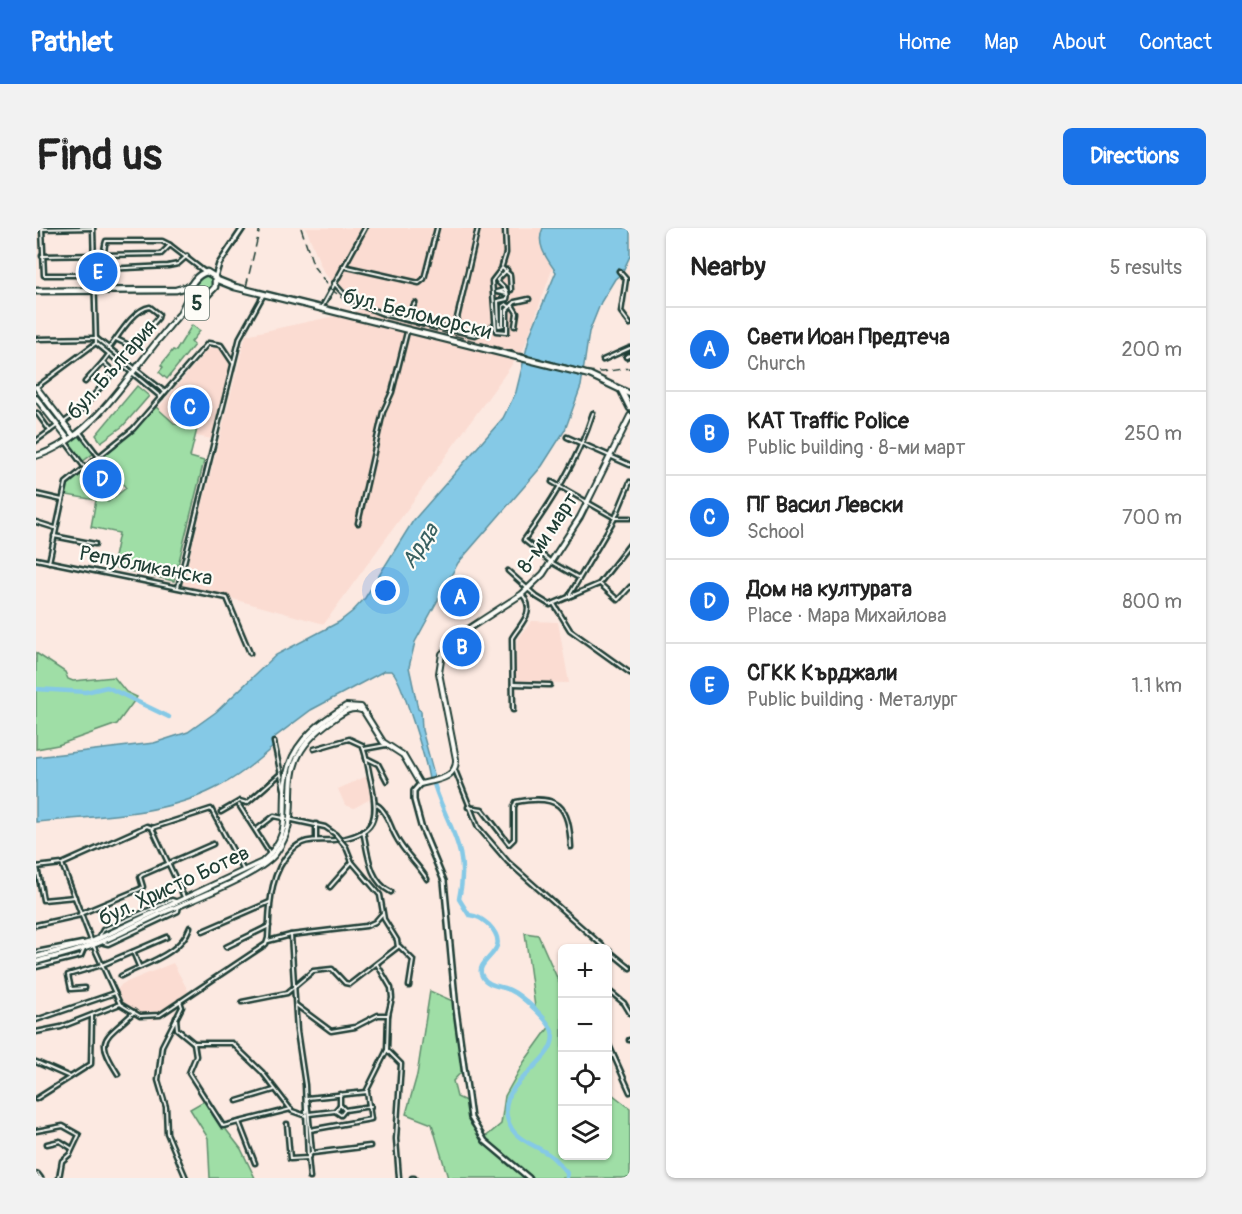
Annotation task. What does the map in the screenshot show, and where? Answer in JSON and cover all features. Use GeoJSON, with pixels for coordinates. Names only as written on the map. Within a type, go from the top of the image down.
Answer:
{"type":"FeatureCollection","features":[{"type":"Feature","properties":{"kind":"main road","name":"5"},"geometry":{"type":"LineString","coordinates":[[36,291],[176,290],[190,286],[204,273],[215,278],[214,288],[202,301],[195,303],[188,296],[176,290]]}},
{"type":"Feature","properties":{"kind":"main road","name":"бул. Беломорски"},"geometry":{"type":"LineString","coordinates":[[215,278],[235,287],[516,355],[590,375],[620,387]]}},
{"type":"Feature","properties":{"kind":"main road","name":"5"},"geometry":{"type":"LineString","coordinates":[[188,296],[190,286]]}},
{"type":"Feature","properties":{"kind":"main road","name":"бул. Беломорски"},"geometry":{"type":"LineString","coordinates":[[214,288],[235,287]]}},
{"type":"Feature","properties":{"kind":"main road","name":"бул. България"},"geometry":{"type":"LineString","coordinates":[[177,318],[188,296]]}},
{"type":"Feature","properties":{"kind":"main road","name":"бул. България"},"geometry":{"type":"LineString","coordinates":[[36,456],[67,440],[96,416],[177,318],[195,303]]}},
{"type":"Feature","properties":{"kind":"main road","name":"5"},"geometry":{"type":"LineString","coordinates":[[620,387],[630,394]]}},
{"type":"Feature","properties":{"kind":"main road"},"geometry":{"type":"LineString","coordinates":[[620,387],[630,408]]}},
{"type":"Feature","properties":{"kind":"main road"},"geometry":{"type":"LineString","coordinates":[[36,388],[73,435]]}},
{"type":"Feature","properties":{"kind":"main road"},"geometry":{"type":"LineString","coordinates":[[36,398],[67,440]]}},
{"type":"Feature","properties":{"kind":"main road","name":"8-ми март"},"geometry":{"type":"LineString","coordinates":[[455,770],[454,749],[439,673],[442,654],[462,633],[528,589],[551,562],[588,504],[630,416]]}},
{"type":"Feature","properties":{"kind":"main road","name":"бул. Христо Ботев"},"geometry":{"type":"LineString","coordinates":[[36,959],[92,943],[178,904],[244,871],[270,855],[280,841],[288,819],[285,792],[292,757],[310,732],[346,706],[357,706],[364,711]]}},
{"type":"Feature","properties":{"kind":"main road","name":"бул. Христо Ботев"},"geometry":{"type":"LineString","coordinates":[[185,900],[267,863],[281,846],[288,819],[291,776],[301,751],[322,727],[348,710],[357,708],[364,711]]}},
{"type":"Feature","properties":{"kind":"main road"},"geometry":{"type":"LineString","coordinates":[[364,711],[386,745],[402,755],[422,784],[450,776],[455,770]]}},
{"type":"Feature","properties":{"kind":"street"},"geometry":{"type":"LineString","coordinates":[[36,229],[93,228],[96,343],[161,397]]}},
{"type":"Feature","properties":{"kind":"street"},"geometry":{"type":"LineString","coordinates":[[215,278],[219,264],[243,228]]}},
{"type":"Feature","properties":{"kind":"street"},"geometry":{"type":"LineString","coordinates":[[321,308],[365,228]]}},
{"type":"Feature","properties":{"kind":"street"},"geometry":{"type":"LineString","coordinates":[[343,266],[419,283],[424,279],[436,228]]}},
{"type":"Feature","properties":{"kind":"street"},"geometry":{"type":"LineString","coordinates":[[454,331],[478,228]]}},
{"type":"Feature","properties":{"kind":"street"},"geometry":{"type":"LineString","coordinates":[[505,228],[506,253],[502,268],[492,281],[493,326],[496,331],[507,332],[507,314],[511,306],[529,299]]}},
{"type":"Feature","properties":{"kind":"street"},"geometry":{"type":"LineString","coordinates":[[42,229],[43,273],[46,276],[94,275]]}},
{"type":"Feature","properties":{"kind":"street"},"geometry":{"type":"LineString","coordinates":[[106,284],[105,242],[108,240],[169,244],[187,256],[204,273],[219,264]]}},
{"type":"Feature","properties":{"kind":"street"},"geometry":{"type":"LineString","coordinates":[[42,256],[161,254],[169,244]]}},
{"type":"Feature","properties":{"kind":"street"},"geometry":{"type":"LineString","coordinates":[[105,269],[168,266],[178,264],[187,256]]}},
{"type":"Feature","properties":{"kind":"street"},"geometry":{"type":"LineString","coordinates":[[502,268],[507,270]]}},
{"type":"Feature","properties":{"kind":"street"},"geometry":{"type":"LineString","coordinates":[[507,270],[497,280],[507,294],[507,299],[498,301],[499,326],[503,325],[503,306],[506,304],[517,313],[515,326]]}},
{"type":"Feature","properties":{"kind":"street"},"geometry":{"type":"LineString","coordinates":[[507,270],[511,290]]}},
{"type":"Feature","properties":{"kind":"street"},"geometry":{"type":"LineString","coordinates":[[619,271],[626,279],[621,312],[630,324]]}},
{"type":"Feature","properties":{"kind":"street"},"geometry":{"type":"LineString","coordinates":[[334,283],[342,293],[363,306],[386,315],[475,335],[493,326]]}},
{"type":"Feature","properties":{"kind":"street"},"geometry":{"type":"LineString","coordinates":[[506,290],[498,289],[497,292],[507,294]]}},
{"type":"Feature","properties":{"kind":"street"},"geometry":{"type":"LineString","coordinates":[[178,587],[241,332],[264,294]]}},
{"type":"Feature","properties":{"kind":"street"},"geometry":{"type":"LineString","coordinates":[[406,318],[415,303]]}},
{"type":"Feature","properties":{"kind":"street"},"geometry":{"type":"LineString","coordinates":[[110,348],[116,339],[145,308],[150,307],[159,314],[133,347],[116,339]]}},
{"type":"Feature","properties":{"kind":"street"},"geometry":{"type":"LineString","coordinates":[[358,523],[385,406],[392,392],[408,329]]}},
{"type":"Feature","properties":{"kind":"street"},"geometry":{"type":"LineString","coordinates":[[36,339],[96,338],[165,392]]}},
{"type":"Feature","properties":{"kind":"street"},"geometry":{"type":"LineString","coordinates":[[36,388],[96,343]]}},
{"type":"Feature","properties":{"kind":"street"},"geometry":{"type":"LineString","coordinates":[[50,562],[55,528],[66,483],[133,429],[208,343],[219,343],[233,363]]}},
{"type":"Feature","properties":{"kind":"street"},"geometry":{"type":"LineString","coordinates":[[603,360],[630,348]]}},
{"type":"Feature","properties":{"kind":"street"},"geometry":{"type":"LineString","coordinates":[[227,353],[236,352]]}},
{"type":"Feature","properties":{"kind":"street"},"geometry":{"type":"LineString","coordinates":[[86,382],[109,354]]}},
{"type":"Feature","properties":{"kind":"street"},"geometry":{"type":"LineString","coordinates":[[64,422],[82,409],[112,374],[113,371],[102,362]]}},
{"type":"Feature","properties":{"kind":"street"},"geometry":{"type":"LineString","coordinates":[[37,413],[50,431]]}},
{"type":"Feature","properties":{"kind":"street"},"geometry":{"type":"LineString","coordinates":[[579,578],[551,562],[524,540],[560,489],[582,444],[593,413]]}},
{"type":"Feature","properties":{"kind":"street"},"geometry":{"type":"LineString","coordinates":[[36,441],[58,425]]}},
{"type":"Feature","properties":{"kind":"street"},"geometry":{"type":"LineString","coordinates":[[79,430],[99,457]]}},
{"type":"Feature","properties":{"kind":"street"},"geometry":{"type":"LineString","coordinates":[[567,437],[630,465]]}},
{"type":"Feature","properties":{"kind":"street"},"geometry":{"type":"LineString","coordinates":[[67,440],[85,468]]}},
{"type":"Feature","properties":{"kind":"street"},"geometry":{"type":"LineString","coordinates":[[552,482],[560,489],[615,518],[630,518]]}},
{"type":"Feature","properties":{"kind":"street"},"geometry":{"type":"LineString","coordinates":[[569,596],[615,518],[630,482]]}},
{"type":"Feature","properties":{"kind":"street"},"geometry":{"type":"LineString","coordinates":[[36,494],[62,500]]}},
{"type":"Feature","properties":{"kind":"street"},"geometry":{"type":"LineString","coordinates":[[36,522],[55,528]]}},
{"type":"Feature","properties":{"kind":"street"},"geometry":{"type":"LineString","coordinates":[[54,536],[95,544]]}},
{"type":"Feature","properties":{"kind":"street"},"geometry":{"type":"LineString","coordinates":[[508,571],[545,603],[554,604],[599,584],[630,544]]}},
{"type":"Feature","properties":{"kind":"street","name":"Републиканска"},"geometry":{"type":"LineString","coordinates":[[36,559],[228,599],[250,653]]}},
{"type":"Feature","properties":{"kind":"street"},"geometry":{"type":"LineString","coordinates":[[599,584],[616,600],[620,599],[630,587]]}},
{"type":"Feature","properties":{"kind":"street"},"geometry":{"type":"LineString","coordinates":[[513,710],[512,637],[523,625],[528,614],[527,602],[522,594]]}},
{"type":"Feature","properties":{"kind":"street"},"geometry":{"type":"LineString","coordinates":[[554,604],[566,626],[630,673]]}},
{"type":"Feature","properties":{"kind":"street"},"geometry":{"type":"LineString","coordinates":[[513,684],[550,685]]}},
{"type":"Feature","properties":{"kind":"street"},"geometry":{"type":"LineString","coordinates":[[267,942],[273,880],[286,858],[298,845],[316,839],[334,840],[363,831],[374,821],[377,805],[364,749],[360,742],[349,739],[314,749]]}},
{"type":"Feature","properties":{"kind":"street"},"geometry":{"type":"LineString","coordinates":[[274,742],[279,775],[285,792]]}},
{"type":"Feature","properties":{"kind":"street"},"geometry":{"type":"LineString","coordinates":[[364,749],[386,745]]}},
{"type":"Feature","properties":{"kind":"street"},"geometry":{"type":"LineString","coordinates":[[366,758],[378,764],[387,781]]}},
{"type":"Feature","properties":{"kind":"street"},"geometry":{"type":"LineString","coordinates":[[455,770],[478,827],[508,862],[600,944]]}},
{"type":"Feature","properties":{"kind":"street"},"geometry":{"type":"LineString","coordinates":[[221,812],[240,801],[247,803],[279,775]]}},
{"type":"Feature","properties":{"kind":"street"},"geometry":{"type":"LineString","coordinates":[[422,784],[414,791],[415,807],[444,881],[456,1010],[471,1118],[485,1141],[529,1178]]}},
{"type":"Feature","properties":{"kind":"street"},"geometry":{"type":"LineString","coordinates":[[468,807],[482,809],[509,844],[514,839],[513,807],[516,802],[553,801],[562,807],[568,817],[571,847]]}},
{"type":"Feature","properties":{"kind":"street"},"geometry":{"type":"LineString","coordinates":[[239,805],[269,852]]}},
{"type":"Feature","properties":{"kind":"street"},"geometry":{"type":"LineString","coordinates":[[377,805],[382,810],[396,839],[420,866],[427,879]]}},
{"type":"Feature","properties":{"kind":"street"},"geometry":{"type":"LineString","coordinates":[[75,897],[43,900],[36,867],[62,864],[147,826],[152,828],[212,809],[244,871]]}},
{"type":"Feature","properties":{"kind":"street"},"geometry":{"type":"LineString","coordinates":[[256,830],[269,817],[316,824],[335,834],[346,847],[352,862],[380,895],[382,914],[399,946],[413,960],[409,986]]}},
{"type":"Feature","properties":{"kind":"street"},"geometry":{"type":"LineString","coordinates":[[316,824],[316,839]]}},
{"type":"Feature","properties":{"kind":"street"},"geometry":{"type":"LineString","coordinates":[[152,828],[185,900]]}},
{"type":"Feature","properties":{"kind":"street"},"geometry":{"type":"LineString","coordinates":[[363,831],[374,874],[380,884],[391,892]]}},
{"type":"Feature","properties":{"kind":"street"},"geometry":{"type":"LineString","coordinates":[[36,925],[80,915],[140,890],[143,885],[141,876],[213,844]]}},
{"type":"Feature","properties":{"kind":"street"},"geometry":{"type":"LineString","coordinates":[[330,887],[352,862]]}},
{"type":"Feature","properties":{"kind":"street"},"geometry":{"type":"LineString","coordinates":[[62,864],[80,915],[117,1000],[120,1004],[145,1017],[157,1016],[267,942],[291,935],[366,926],[375,922],[382,914]]}},
{"type":"Feature","properties":{"kind":"street"},"geometry":{"type":"LineString","coordinates":[[203,931],[270,902]]}},
{"type":"Feature","properties":{"kind":"street"},"geometry":{"type":"LineString","coordinates":[[100,939],[108,944],[178,910],[178,904]]}},
{"type":"Feature","properties":{"kind":"street"},"geometry":{"type":"LineString","coordinates":[[226,947],[269,926]]}},
{"type":"Feature","properties":{"kind":"street"},"geometry":{"type":"LineString","coordinates":[[121,976],[173,951],[184,940],[190,927]]}},
{"type":"Feature","properties":{"kind":"street"},"geometry":{"type":"LineString","coordinates":[[291,935],[307,1115],[310,1178]]}},
{"type":"Feature","properties":{"kind":"street"},"geometry":{"type":"LineString","coordinates":[[85,988],[71,989],[68,975],[102,965],[167,937]]}},
{"type":"Feature","properties":{"kind":"street"},"geometry":{"type":"LineString","coordinates":[[36,952],[77,942],[84,946],[81,956],[36,967]]}},
{"type":"Feature","properties":{"kind":"street"},"geometry":{"type":"LineString","coordinates":[[242,1002],[287,993],[313,971],[334,970],[345,983],[350,984],[399,946]]}},
{"type":"Feature","properties":{"kind":"street"},"geometry":{"type":"LineString","coordinates":[[133,952],[139,966]]}},
{"type":"Feature","properties":{"kind":"street"},"geometry":{"type":"LineString","coordinates":[[612,954],[630,968]]}},
{"type":"Feature","properties":{"kind":"street"},"geometry":{"type":"LineString","coordinates":[[366,1092],[387,1050],[388,1015],[393,993],[377,964]]}},
{"type":"Feature","properties":{"kind":"street"},"geometry":{"type":"LineString","coordinates":[[36,1020],[115,993]]}},
{"type":"Feature","properties":{"kind":"street"},"geometry":{"type":"LineString","coordinates":[[612,993],[624,1003],[630,1013]]}},
{"type":"Feature","properties":{"kind":"street"},"geometry":{"type":"LineString","coordinates":[[180,1001],[182,1006],[160,1052],[158,1083],[165,1104],[167,1133],[186,1178]]}},
{"type":"Feature","properties":{"kind":"street"},"geometry":{"type":"LineString","coordinates":[[36,1032],[92,1016],[120,1004]]}},
{"type":"Feature","properties":{"kind":"street"},"geometry":{"type":"LineString","coordinates":[[296,1005],[331,1030],[355,1027],[378,1015],[388,1015]]}},
{"type":"Feature","properties":{"kind":"street"},"geometry":{"type":"LineString","coordinates":[[118,1074],[103,1050],[104,1042],[134,1012]]}},
{"type":"Feature","properties":{"kind":"street"},"geometry":{"type":"LineString","coordinates":[[36,1099],[91,1064],[92,1016]]}},
{"type":"Feature","properties":{"kind":"street"},"geometry":{"type":"LineString","coordinates":[[176,1016],[177,1029],[194,1042],[232,1043],[262,1072],[291,1109],[307,1115],[335,1111],[340,1105],[340,1094]]}},
{"type":"Feature","properties":{"kind":"street"},"geometry":{"type":"LineString","coordinates":[[194,1042],[196,1056],[189,1073],[223,1126],[291,1109]]}},
{"type":"Feature","properties":{"kind":"street"},"geometry":{"type":"LineString","coordinates":[[387,1050],[401,1064],[396,1139],[399,1178]]}},
{"type":"Feature","properties":{"kind":"street"},"geometry":{"type":"LineString","coordinates":[[612,1052],[630,1092]]}},
{"type":"Feature","properties":{"kind":"street"},"geometry":{"type":"LineString","coordinates":[[36,1062],[70,1077]]}},
{"type":"Feature","properties":{"kind":"street"},"geometry":{"type":"LineString","coordinates":[[237,1101],[274,1090]]}},
{"type":"Feature","properties":{"kind":"street"},"geometry":{"type":"LineString","coordinates":[[310,1130],[371,1119],[369,1094],[366,1092]]}},
{"type":"Feature","properties":{"kind":"street"},"geometry":{"type":"LineString","coordinates":[[308,1158],[312,1152],[307,1115],[309,1096],[366,1092]]}},
{"type":"Feature","properties":{"kind":"street"},"geometry":{"type":"LineString","coordinates":[[340,1105],[345,1110]]}},
{"type":"Feature","properties":{"kind":"street"},"geometry":{"type":"LineString","coordinates":[[339,1125],[340,1116],[345,1110],[371,1106]]}},
{"type":"Feature","properties":{"kind":"street"},"geometry":{"type":"LineString","coordinates":[[335,1111],[340,1116]]}},
{"type":"Feature","properties":{"kind":"street"},"geometry":{"type":"LineString","coordinates":[[239,1122],[255,1163]]}},
{"type":"Feature","properties":{"kind":"street"},"geometry":{"type":"LineString","coordinates":[[287,1124],[290,1159],[308,1158]]}},
{"type":"Feature","properties":{"kind":"street"},"geometry":{"type":"LineString","coordinates":[[36,1131],[52,1127],[70,1129],[79,1135],[70,1154],[62,1161],[59,1178]]}},
{"type":"Feature","properties":{"kind":"street"},"geometry":{"type":"LineString","coordinates":[[47,1144],[60,1141],[72,1148]]}},
{"type":"Feature","properties":{"kind":"street"},"geometry":{"type":"LineString","coordinates":[[312,1152],[370,1146]]}},
{"type":"Feature","properties":{"kind":"street"},"geometry":{"type":"LineString","coordinates":[[38,1174],[41,1178]]}},
{"type":"Feature","properties":{"kind":"shaded area"},"geometry":{"type":"Polygon","coordinates":[[[306,228],[567,228],[524,348],[324,624],[182,585],[246,335],[363,310],[343,296],[323,271],[306,228]]]}},
{"type":"Feature","properties":{"kind":"shaded area"},"geometry":{"type":"Polygon","coordinates":[[[217,347],[222,349],[231,364],[212,439],[181,433],[157,410],[208,349],[217,347]]]}},
{"type":"Feature","properties":{"kind":"shaded area"},"geometry":{"type":"Polygon","coordinates":[[[532,621],[558,622],[569,683],[515,682],[517,640],[532,621]]]}},
{"type":"Feature","properties":{"kind":"shaded area"},"geometry":{"type":"Polygon","coordinates":[[[367,776],[372,798],[354,808],[345,805],[338,789],[367,776]]]}},
{"type":"Feature","properties":{"kind":"shaded area"},"geometry":{"type":"Polygon","coordinates":[[[173,963],[191,996],[161,1018],[153,1020],[134,1014],[123,1004],[117,990],[122,984],[173,963]]]}},
{"type":"Feature","properties":{"kind":"green space"},"geometry":{"type":"Polygon","coordinates":[[[203,276],[211,277],[213,286],[204,297],[197,299],[191,291],[203,276]]]}},
{"type":"Feature","properties":{"kind":"green space"},"geometry":{"type":"Polygon","coordinates":[[[192,325],[200,331],[191,342],[194,345],[167,379],[159,372],[163,367],[161,365],[173,350],[176,351],[192,325]]]}},
{"type":"Feature","properties":{"kind":"green space"},"geometry":{"type":"Polygon","coordinates":[[[137,386],[149,396],[123,426],[101,442],[96,435],[137,386]]]}},
{"type":"Feature","properties":{"kind":"green space"},"geometry":{"type":"Polygon","coordinates":[[[156,407],[175,424],[197,429],[190,457],[204,461],[174,581],[112,567],[119,533],[91,527],[96,500],[61,494],[67,479],[84,471],[108,502],[126,488],[103,457],[156,407]]]}},
{"type":"Feature","properties":{"kind":"green space"},"geometry":{"type":"Polygon","coordinates":[[[79,435],[94,453],[82,462],[68,443],[79,435]]]}},
{"type":"Feature","properties":{"kind":"green space"},"geometry":{"type":"Polygon","coordinates":[[[36,653],[65,672],[68,679],[73,681],[114,677],[126,692],[137,697],[117,724],[58,745],[36,749],[36,653]]]}},
{"type":"Feature","properties":{"kind":"green space"},"geometry":{"type":"Polygon","coordinates":[[[525,933],[538,935],[558,980],[558,1160],[612,1160],[612,1094],[630,1108],[630,1178],[448,1178],[432,1124],[406,1114],[417,1075],[430,991],[455,1002],[464,1069],[453,1081],[457,1097],[468,1102],[471,1125],[483,1139],[501,1124],[505,1096],[524,1062],[550,1026],[535,1007],[525,933]]]}},
{"type":"Feature","properties":{"kind":"green space"},"geometry":{"type":"Polygon","coordinates":[[[204,1101],[241,1149],[255,1178],[210,1178],[208,1138],[190,1109],[204,1101]]]}},
{"type":"Feature","properties":{"kind":"water","name":"Арда"},"geometry":{"type":"Polygon","coordinates":[[[543,228],[630,228],[630,256],[622,273],[615,279],[601,302],[589,332],[581,386],[565,430],[542,466],[458,563],[415,642],[409,667],[435,778],[429,780],[414,722],[402,689],[392,671],[384,671],[311,710],[275,737],[274,746],[246,770],[222,785],[194,798],[150,810],[36,822],[36,757],[154,743],[188,732],[216,712],[276,655],[339,622],[365,598],[413,521],[503,418],[516,392],[530,335],[556,272],[541,246],[543,228]]]}},
{"type":"Feature","properties":{"kind":"waterway"},"geometry":{"type":"LineString","coordinates":[[36,689],[86,692],[107,687],[169,717]]}},
{"type":"Feature","properties":{"kind":"waterway"},"geometry":{"type":"LineString","coordinates":[[431,773],[459,848],[462,863],[459,899],[469,915],[484,921],[496,934],[498,942],[496,949],[483,965],[482,976],[491,984],[510,990],[521,997],[540,1015],[552,1031],[552,1041],[548,1051],[514,1088],[508,1099],[506,1110],[508,1120],[516,1134],[553,1158],[567,1173],[567,1178]]}},
{"type":"Feature","properties":{"kind":"railway"},"geometry":{"type":"LineString","coordinates":[[246,287],[260,228]]}},
{"type":"Feature","properties":{"kind":"railway"},"geometry":{"type":"LineString","coordinates":[[301,228],[314,267],[331,289],[352,306],[587,371],[602,372],[630,368]]}},
{"type":"Feature","properties":{"kind":"place","name":"СГКК Кърджали"},"geometry":{"type":"Point","coordinates":[98,272]}},
{"type":"Feature","properties":{"kind":"place","name":"ПГ Васил Левски"},"geometry":{"type":"Point","coordinates":[190,407]}},
{"type":"Feature","properties":{"kind":"place","name":"Дом на културата"},"geometry":{"type":"Point","coordinates":[102,479]}},
{"type":"Feature","properties":{"kind":"place","name":"Свети Иоан Предтеча"},"geometry":{"type":"Point","coordinates":[460,597]}},
{"type":"Feature","properties":{"kind":"place","name":"KAT Traffic Police"},"geometry":{"type":"Point","coordinates":[462,647]}}]}
